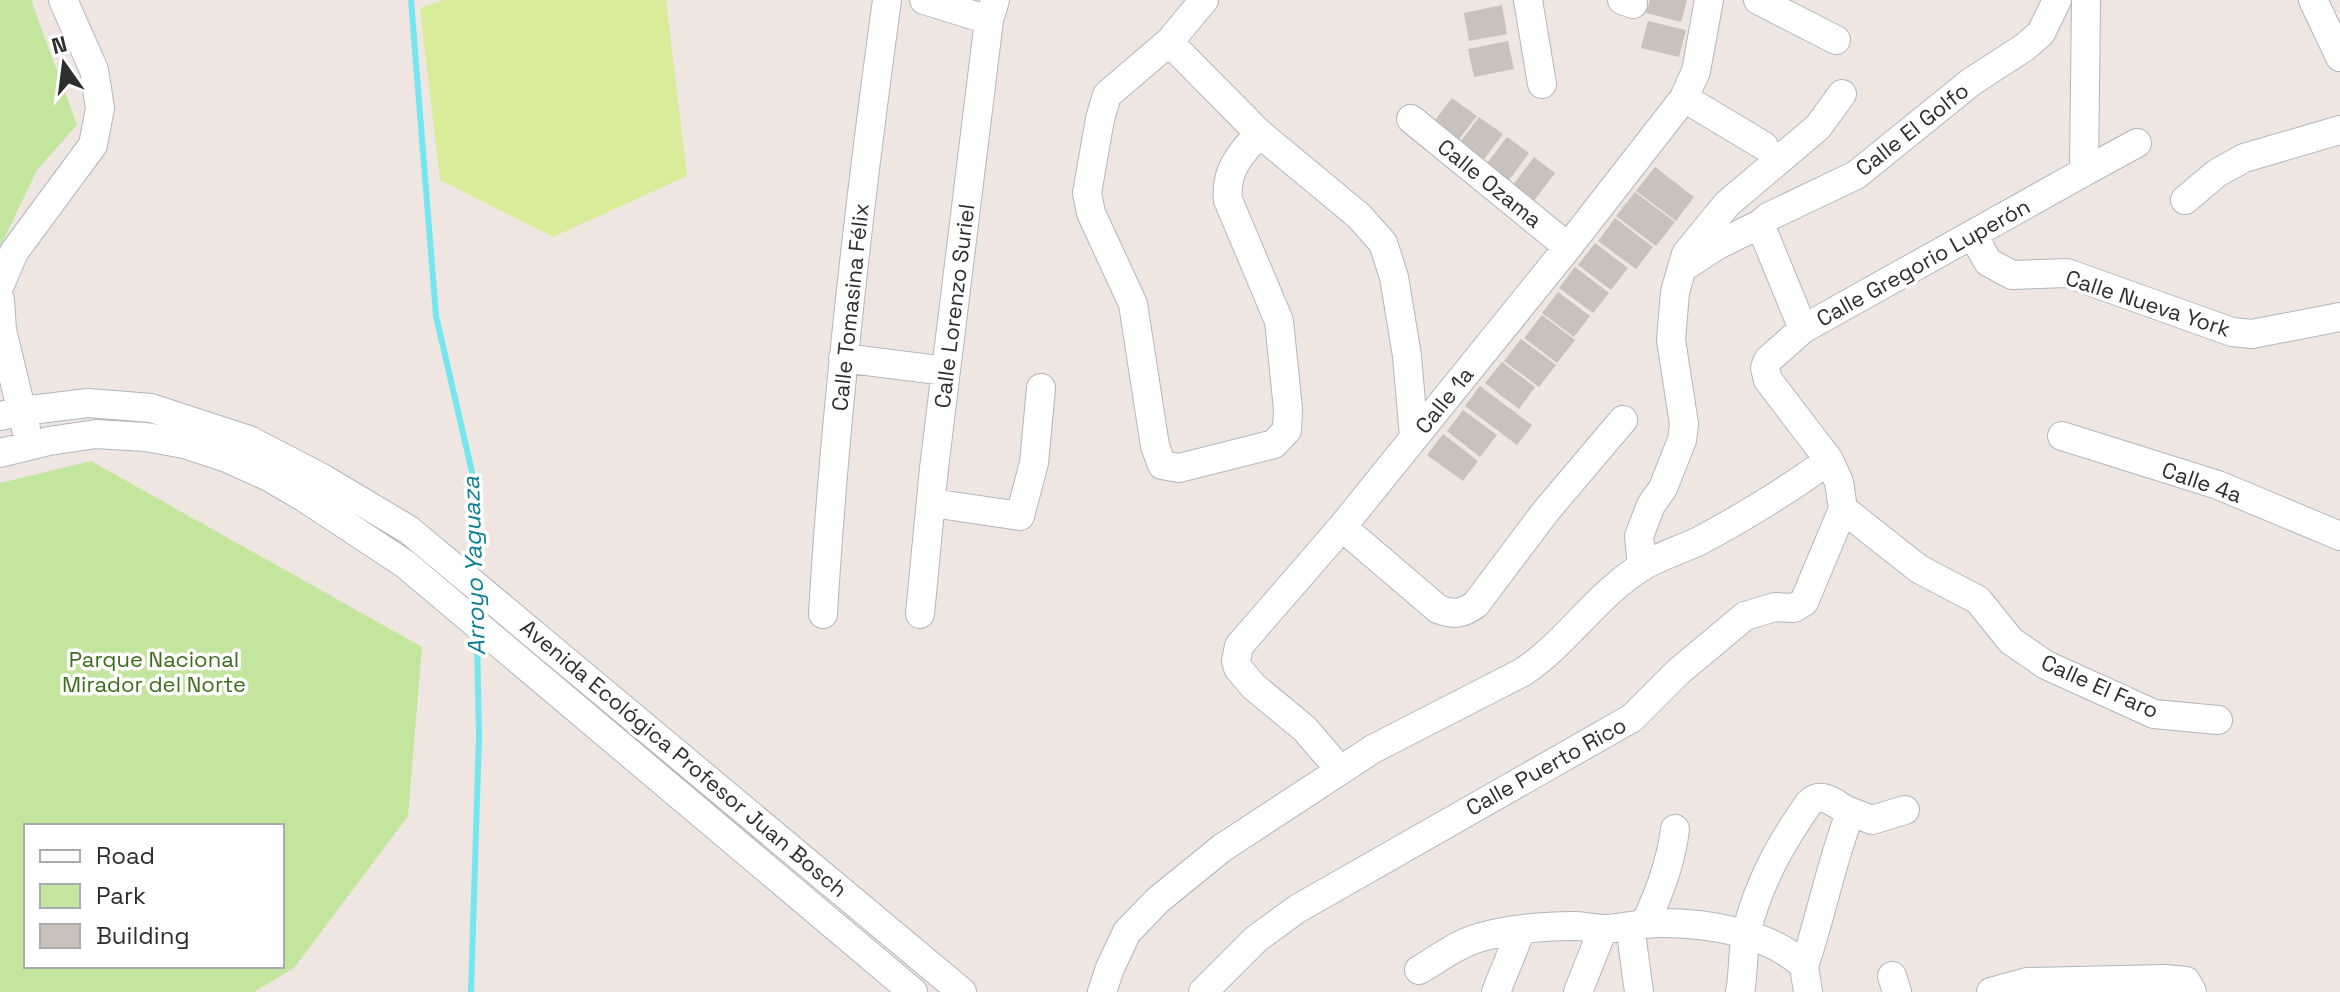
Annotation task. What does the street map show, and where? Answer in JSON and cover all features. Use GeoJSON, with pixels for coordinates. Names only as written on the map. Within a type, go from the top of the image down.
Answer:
{"type":"FeatureCollection","features":[{"type":"Feature","properties":{"kind":"street"},"geometry":{"type":"LineString","coordinates":[[0,285],[14,252],[93,145],[100,108],[94,70],[63,0]]}},
{"type":"Feature","properties":{"kind":"street","name":"Calle Tomasina Félix"},"geometry":{"type":"LineString","coordinates":[[823,614],[831,476],[843,358],[887,0]]}},
{"type":"Feature","properties":{"kind":"street"},"geometry":{"type":"LineString","coordinates":[[924,0],[992,10]]}},
{"type":"Feature","properties":{"kind":"street"},"geometry":{"type":"LineString","coordinates":[[1204,0],[1169,42],[1107,95],[1087,193],[1091,213],[1133,304],[1155,446],[1162,465],[1179,468],[1274,444],[1287,430],[1288,409],[1279,321],[1228,200],[1227,183],[1233,164],[1259,133]]}},
{"type":"Feature","properties":{"kind":"street"},"geometry":{"type":"LineString","coordinates":[[1528,0],[1542,84]]}},
{"type":"Feature","properties":{"kind":"street","name":"Calle 1a"},"geometry":{"type":"LineString","coordinates":[[1340,770],[1305,729],[1253,686],[1238,668],[1239,646],[1342,527],[1684,98],[1696,71],[1709,0]]}},
{"type":"Feature","properties":{"kind":"street"},"geometry":{"type":"LineString","coordinates":[[1758,0],[1836,40]]}},
{"type":"Feature","properties":{"kind":"street","name":"Calle El Golfo"},"geometry":{"type":"LineString","coordinates":[[1680,270],[1768,217],[1856,175],[1971,82],[2025,47],[2041,33],[2057,0]]}},
{"type":"Feature","properties":{"kind":"street"},"geometry":{"type":"LineString","coordinates":[[2084,172],[2086,0]]}},
{"type":"Feature","properties":{"kind":"street"},"geometry":{"type":"LineString","coordinates":[[2313,0],[2340,57]]}},
{"type":"Feature","properties":{"kind":"street","name":"Calle Lorenzo Suriel"},"geometry":{"type":"LineString","coordinates":[[920,614],[946,371],[992,10]]}},
{"type":"Feature","properties":{"kind":"street"},"geometry":{"type":"LineString","coordinates":[[1169,42],[1259,133],[1359,216],[1383,243],[1394,277],[1407,356],[1414,437]]}},
{"type":"Feature","properties":{"kind":"street"},"geometry":{"type":"LineString","coordinates":[[1642,567],[1639,536],[1682,440],[1684,424],[1671,340],[1680,270],[1686,254],[1727,204],[1818,127],[1842,94]]}},
{"type":"Feature","properties":{"kind":"street"},"geometry":{"type":"LineString","coordinates":[[1684,98],[1764,146]]}},
{"type":"Feature","properties":{"kind":"street","name":"Calle Ozama"},"geometry":{"type":"LineString","coordinates":[[1411,119],[1568,247]]}},
{"type":"Feature","properties":{"kind":"street"},"geometry":{"type":"LineString","coordinates":[[2185,200],[2217,173],[2244,158],[2340,130]]}},
{"type":"Feature","properties":{"kind":"street","name":"Calle Gregorio Luperón"},"geometry":{"type":"LineString","coordinates":[[1843,509],[1839,482],[1829,460],[1768,380],[1765,368],[1768,360],[1803,329],[2137,143]]}},
{"type":"Feature","properties":{"kind":"street"},"geometry":{"type":"LineString","coordinates":[[1760,224],[1803,329]]}},
{"type":"Feature","properties":{"kind":"street","name":"Calle Nueva York"},"geometry":{"type":"LineString","coordinates":[[1973,235],[1988,262],[2012,275],[2067,273],[2232,332],[2252,334],[2340,317]]}},
{"type":"Feature","properties":{"kind":"street"},"geometry":{"type":"LineString","coordinates":[[0,300],[11,414],[30,445]]}},
{"type":"Feature","properties":{"kind":"street"},"geometry":{"type":"LineString","coordinates":[[843,358],[946,371]]}},
{"type":"Feature","properties":{"kind":"street"},"geometry":{"type":"LineString","coordinates":[[932,503],[1018,528],[1034,463],[1041,388]]}},
{"type":"Feature","properties":{"kind":"street","name":"Avenida Ecológica Profesor Juan Bosch"},"geometry":{"type":"LineString","coordinates":[[11,414],[88,403],[151,408],[249,440],[322,478],[409,530],[962,992]]}},
{"type":"Feature","properties":{"kind":"street"},"geometry":{"type":"LineString","coordinates":[[1342,527],[1438,609],[1458,613],[1468,610],[1476,604],[1546,511],[1623,420]]}},
{"type":"Feature","properties":{"kind":"street","name":"Avenida Ecológica Profesor Juan Bosch"},"geometry":{"type":"LineString","coordinates":[[0,453],[96,434],[146,437],[213,453],[293,491],[405,564],[913,992]]}},
{"type":"Feature","properties":{"kind":"street","name":"Calle 4a"},"geometry":{"type":"LineString","coordinates":[[2062,436],[2218,485],[2340,536]]}},
{"type":"Feature","properties":{"kind":"street"},"geometry":{"type":"LineString","coordinates":[[1102,992],[1127,932],[1141,916],[1222,848],[1373,749],[1523,672],[1541,660],[1587,614],[1642,567],[1701,539],[1829,460]]}},
{"type":"Feature","properties":{"kind":"street","name":"Calle El Faro"},"geometry":{"type":"LineString","coordinates":[[1843,509],[1919,569],[1978,600],[2011,641],[2046,665],[2154,714],[2218,720]]}},
{"type":"Feature","properties":{"kind":"street","name":"Calle Puerto Rico"},"geometry":{"type":"LineString","coordinates":[[1203,992],[1256,939],[1297,909],[1632,718],[1678,672],[1745,616],[1775,607],[1794,608],[1804,602],[1843,509]]}},
{"type":"Feature","properties":{"kind":"street"},"geometry":{"type":"LineString","coordinates":[[631,756],[654,733]]}},
{"type":"Feature","properties":{"kind":"street"},"geometry":{"type":"LineString","coordinates":[[1740,992],[1746,934],[1761,886],[1779,846],[1809,803],[1814,798],[1824,797],[1872,820],[1905,810]]}},
{"type":"Feature","properties":{"kind":"street"},"geometry":{"type":"LineString","coordinates":[[1806,979],[1829,874],[1848,819],[1846,810]]}},
{"type":"Feature","properties":{"kind":"street"},"geometry":{"type":"LineString","coordinates":[[1578,992],[1626,926],[1662,884],[1675,829]]}},
{"type":"Feature","properties":{"kind":"street"},"geometry":{"type":"LineString","coordinates":[[1419,970],[1477,938],[1526,929],[1670,924],[1746,934],[1773,942],[1806,979]]}},
{"type":"Feature","properties":{"kind":"street"},"geometry":{"type":"LineString","coordinates":[[1626,926],[1639,992]]}},
{"type":"Feature","properties":{"kind":"street"},"geometry":{"type":"LineString","coordinates":[[1496,992],[1519,935],[1526,929]]}},
{"type":"Feature","properties":{"kind":"street"},"geometry":{"type":"LineString","coordinates":[[1991,992],[2027,982],[2165,979],[2186,981],[2192,992]]}},
{"type":"Feature","properties":{"kind":"green space"},"geometry":{"type":"Polygon","coordinates":[[[0,0],[31,0],[77,125],[37,170],[0,247],[0,0]]]}},
{"type":"Feature","properties":{"kind":"green space"},"geometry":{"type":"Polygon","coordinates":[[[444,0],[666,0],[687,176],[553,237],[440,180],[420,8],[444,0]]]}},
{"type":"Feature","properties":{"kind":"green space","name":"Parque Nacional Mirador del Norte"},"geometry":{"type":"Polygon","coordinates":[[[91,461],[422,647],[408,816],[294,968],[254,992],[0,992],[0,483],[91,461]]]}},
{"type":"Feature","properties":{"kind":"building"},"geometry":{"type":"Polygon","coordinates":[[[1650,0],[1687,0],[1681,22],[1646,13],[1650,0]]]}},
{"type":"Feature","properties":{"kind":"building"},"geometry":{"type":"Polygon","coordinates":[[[1502,5],[1507,34],[1469,41],[1464,13],[1502,5]]]}},
{"type":"Feature","properties":{"kind":"building"},"geometry":{"type":"Polygon","coordinates":[[[1648,21],[1686,30],[1679,57],[1641,48],[1648,21]]]}},
{"type":"Feature","properties":{"kind":"building"},"geometry":{"type":"Polygon","coordinates":[[[1508,41],[1514,69],[1474,77],[1468,49],[1508,41]]]}},
{"type":"Feature","properties":{"kind":"building"},"geometry":{"type":"Polygon","coordinates":[[[1452,98],[1477,116],[1453,147],[1429,128],[1452,98]]]}},
{"type":"Feature","properties":{"kind":"building"},"geometry":{"type":"Polygon","coordinates":[[[1479,117],[1503,134],[1479,166],[1455,149],[1479,117]]]}},
{"type":"Feature","properties":{"kind":"building"},"geometry":{"type":"Polygon","coordinates":[[[1507,137],[1529,153],[1504,187],[1482,170],[1507,137]]]}},
{"type":"Feature","properties":{"kind":"building"},"geometry":{"type":"Polygon","coordinates":[[[1534,157],[1555,173],[1529,207],[1508,192],[1534,157]]]}},
{"type":"Feature","properties":{"kind":"building"},"geometry":{"type":"Polygon","coordinates":[[[1655,167],[1694,197],[1676,221],[1636,191],[1655,167]]]}},
{"type":"Feature","properties":{"kind":"building"},"geometry":{"type":"Polygon","coordinates":[[[1635,192],[1675,222],[1656,246],[1616,216],[1635,192]]]}},
{"type":"Feature","properties":{"kind":"building"},"geometry":{"type":"Polygon","coordinates":[[[1615,218],[1653,247],[1636,269],[1598,241],[1615,218]]]}},
{"type":"Feature","properties":{"kind":"building"},"geometry":{"type":"Polygon","coordinates":[[[1595,243],[1628,268],[1611,290],[1578,265],[1595,243]]]}},
{"type":"Feature","properties":{"kind":"building"},"geometry":{"type":"Polygon","coordinates":[[[1575,267],[1609,293],[1593,313],[1559,288],[1575,267]]]}},
{"type":"Feature","properties":{"kind":"building"},"geometry":{"type":"Polygon","coordinates":[[[1558,292],[1590,316],[1574,337],[1542,313],[1558,292]]]}},
{"type":"Feature","properties":{"kind":"building"},"geometry":{"type":"Polygon","coordinates":[[[1542,315],[1575,340],[1557,363],[1524,338],[1542,315]]]}},
{"type":"Feature","properties":{"kind":"building"},"geometry":{"type":"Polygon","coordinates":[[[1521,339],[1556,365],[1539,387],[1504,361],[1521,339]]]}},
{"type":"Feature","properties":{"kind":"building"},"geometry":{"type":"Polygon","coordinates":[[[1502,362],[1535,387],[1519,409],[1485,383],[1502,362]]]}},
{"type":"Feature","properties":{"kind":"building"},"geometry":{"type":"Polygon","coordinates":[[[1480,386],[1532,425],[1517,445],[1465,406],[1480,386]]]}},
{"type":"Feature","properties":{"kind":"building"},"geometry":{"type":"Polygon","coordinates":[[[1463,410],[1497,435],[1480,457],[1447,431],[1463,410]]]}},
{"type":"Feature","properties":{"kind":"building"},"geometry":{"type":"Polygon","coordinates":[[[1443,434],[1478,461],[1463,481],[1427,455],[1443,434]]]}},
{"type":"Feature","properties":{"kind":"waterway","name":"Arroyo Yaguaza"},"geometry":{"type":"LineString","coordinates":[[411,0],[436,316],[475,485],[476,575]]}},
{"type":"Feature","properties":{"kind":"waterway","name":"Arroyo Yaguaza"},"geometry":{"type":"LineString","coordinates":[[471,992],[479,736],[477,638]]}}]}
